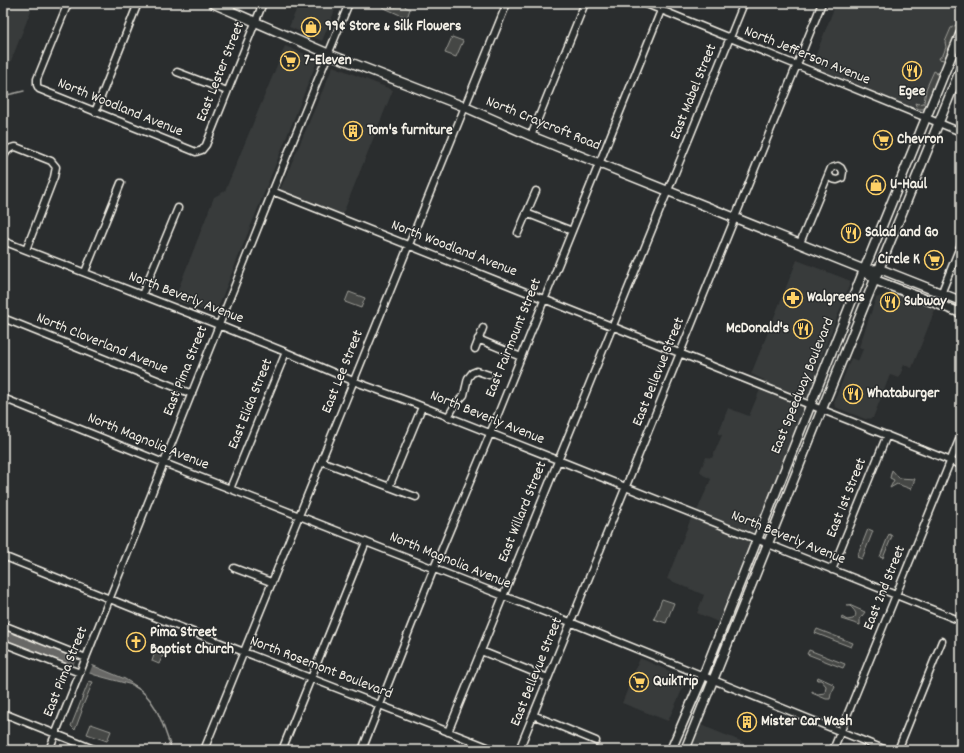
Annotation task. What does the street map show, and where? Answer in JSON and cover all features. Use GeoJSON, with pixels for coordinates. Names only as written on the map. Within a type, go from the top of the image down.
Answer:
{"type":"FeatureCollection","features":[{"type":"Feature","properties":{"kind":"main road","name":"North Craycroft Road"},"geometry":{"type":"LineString","coordinates":[[212,3],[329,54],[465,107],[531,136],[800,243],[864,270],[875,280],[961,313]]}},
{"type":"Feature","properties":{"kind":"main road","name":"East Speedway Boulevard"},"geometry":{"type":"LineString","coordinates":[[671,750],[961,32]]}},
{"type":"Feature","properties":{"kind":"main road","name":"East Speedway Boulevard"},"geometry":{"type":"LineString","coordinates":[[685,750],[961,68]]}},
{"type":"Feature","properties":{"kind":"main road","name":"North Craycroft Road"},"geometry":{"type":"LineString","coordinates":[[864,270],[880,269],[961,301]]}},
{"type":"Feature","properties":{"kind":"street","name":"North Woodland Avenue"},"geometry":{"type":"LineString","coordinates":[[68,3],[37,79],[38,86],[43,92],[193,151],[201,152]]}},
{"type":"Feature","properties":{"kind":"street"},"geometry":{"type":"LineString","coordinates":[[95,112],[138,3]]}},
{"type":"Feature","properties":{"kind":"street","name":"East Lester Street"},"geometry":{"type":"LineString","coordinates":[[201,152],[206,145],[263,3]]}},
{"type":"Feature","properties":{"kind":"street","name":"East Pima Street"},"geometry":{"type":"LineString","coordinates":[[49,750],[272,191],[349,3]]}},
{"type":"Feature","properties":{"kind":"street","name":"East Lee Street"},"geometry":{"type":"LineString","coordinates":[[204,750],[298,515],[507,3]]}},
{"type":"Feature","properties":{"kind":"street"},"geometry":{"type":"LineString","coordinates":[[531,136],[585,3]]}},
{"type":"Feature","properties":{"kind":"street","name":"North Jefferson Avenue"},"geometry":{"type":"LineString","coordinates":[[644,3],[940,122],[961,132]]}},
{"type":"Feature","properties":{"kind":"street","name":"East Fairmount Street"},"geometry":{"type":"LineString","coordinates":[[362,750],[434,568],[521,358],[664,3]]}},
{"type":"Feature","properties":{"kind":"street","name":"East Mabel Street"},"geometry":{"type":"LineString","coordinates":[[667,190],[744,3]]}},
{"type":"Feature","properties":{"kind":"street","name":"East Bellevue Street"},"geometry":{"type":"LineString","coordinates":[[519,750],[822,3]]}},
{"type":"Feature","properties":{"kind":"street"},"geometry":{"type":"LineString","coordinates":[[177,72],[227,91]]}},
{"type":"Feature","properties":{"kind":"street"},"geometry":{"type":"LineString","coordinates":[[31,88],[38,86]]}},
{"type":"Feature","properties":{"kind":"street"},"geometry":{"type":"LineString","coordinates":[[3,158],[12,147],[16,147],[51,161],[56,170],[26,250]]}},
{"type":"Feature","properties":{"kind":"street"},"geometry":{"type":"LineString","coordinates":[[800,243],[829,175]]}},
{"type":"Feature","properties":{"kind":"street"},"geometry":{"type":"LineString","coordinates":[[85,272],[121,183]]}},
{"type":"Feature","properties":{"kind":"street","name":"East Willard Street"},"geometry":{"type":"LineString","coordinates":[[448,732],[667,190]]}},
{"type":"Feature","properties":{"kind":"street","name":"North Woodland Avenue"},"geometry":{"type":"LineString","coordinates":[[272,191],[961,465]]}},
{"type":"Feature","properties":{"kind":"street"},"geometry":{"type":"LineString","coordinates":[[518,233],[536,191]]}},
{"type":"Feature","properties":{"kind":"street"},"geometry":{"type":"LineString","coordinates":[[142,295],[178,208]]}},
{"type":"Feature","properties":{"kind":"street"},"geometry":{"type":"LineString","coordinates":[[526,213],[572,231]]}},
{"type":"Feature","properties":{"kind":"street","name":"North Beverly Avenue"},"geometry":{"type":"LineString","coordinates":[[3,241],[219,325],[353,381],[558,460],[961,621]]}},
{"type":"Feature","properties":{"kind":"street"},"geometry":{"type":"LineString","coordinates":[[941,294],[961,244]]}},
{"type":"Feature","properties":{"kind":"street","name":"North Cloverland Avenue"},"geometry":{"type":"LineString","coordinates":[[3,318],[192,394]]}},
{"type":"Feature","properties":{"kind":"street"},"geometry":{"type":"LineString","coordinates":[[475,349],[483,328]]}},
{"type":"Feature","properties":{"kind":"street"},"geometry":{"type":"LineString","coordinates":[[478,339],[521,358]]}},
{"type":"Feature","properties":{"kind":"street","name":"East Elida Street"},"geometry":{"type":"LineString","coordinates":[[230,489],[286,352]]}},
{"type":"Feature","properties":{"kind":"street"},"geometry":{"type":"LineString","coordinates":[[448,417],[455,405],[464,395],[466,384],[472,373],[477,371],[488,375]]}},
{"type":"Feature","properties":{"kind":"street","name":"North Magnolia Avenue"},"geometry":{"type":"LineString","coordinates":[[3,398],[164,463],[570,622],[886,750]]}},
{"type":"Feature","properties":{"kind":"street"},"geometry":{"type":"LineString","coordinates":[[389,487],[422,407]]}},
{"type":"Feature","properties":{"kind":"street","name":"East 1st Street"},"geometry":{"type":"LineString","coordinates":[[832,570],[886,435]]}},
{"type":"Feature","properties":{"kind":"street","name":"East 2nd Street"},"geometry":{"type":"LineString","coordinates":[[833,750],[897,596],[961,435]]}},
{"type":"Feature","properties":{"kind":"street"},"geometry":{"type":"LineString","coordinates":[[321,461],[416,497]]}},
{"type":"Feature","properties":{"kind":"street"},"geometry":{"type":"LineString","coordinates":[[282,750],[366,542]]}},
{"type":"Feature","properties":{"kind":"street","name":"North Rosemont Boulevard"},"geometry":{"type":"LineString","coordinates":[[3,556],[495,750]]}},
{"type":"Feature","properties":{"kind":"street"},"geometry":{"type":"LineString","coordinates":[[234,568],[271,582]]}},
{"type":"Feature","properties":{"kind":"street"},"geometry":{"type":"LineString","coordinates":[[3,625],[85,659]]}},
{"type":"Feature","properties":{"kind":"street"},"geometry":{"type":"LineString","coordinates":[[898,750],[942,641]]}},
{"type":"Feature","properties":{"kind":"street"},"geometry":{"type":"LineString","coordinates":[[3,643],[80,672]]}},
{"type":"Feature","properties":{"kind":"street"},"geometry":{"type":"LineString","coordinates":[[481,651],[548,678]]}},
{"type":"Feature","properties":{"kind":"street"},"geometry":{"type":"LineString","coordinates":[[3,713],[96,750]]}},
{"type":"Feature","properties":{"kind":"street"},"geometry":{"type":"LineString","coordinates":[[533,715],[596,741]]}},
{"type":"Feature","properties":{"kind":"street"},"geometry":{"type":"LineString","coordinates":[[960,750],[961,746]]}},
{"type":"Feature","properties":{"kind":"shaded area"},"geometry":{"type":"Polygon","coordinates":[[[3,3],[34,3],[3,81],[3,3]]]}},
{"type":"Feature","properties":{"kind":"shaded area"},"geometry":{"type":"Polygon","coordinates":[[[299,3],[338,3],[322,41],[289,27],[299,3]]]}},
{"type":"Feature","properties":{"kind":"shaded area"},"geometry":{"type":"Polygon","coordinates":[[[384,3],[396,7],[398,3],[407,3],[405,7],[410,9],[407,18],[382,7],[384,3]]]}},
{"type":"Feature","properties":{"kind":"shaded area"},"geometry":{"type":"Polygon","coordinates":[[[836,3],[961,3],[961,23],[925,113],[811,67],[836,3]]]}},
{"type":"Feature","properties":{"kind":"shaded area"},"geometry":{"type":"Polygon","coordinates":[[[957,20],[960,23],[944,60],[939,59],[943,55],[946,47],[945,42],[951,28],[956,25],[957,20]]]}},
{"type":"Feature","properties":{"kind":"shaded area"},"geometry":{"type":"Polygon","coordinates":[[[452,37],[463,41],[456,57],[445,53],[452,37]]]}},
{"type":"Feature","properties":{"kind":"shaded area"},"geometry":{"type":"Polygon","coordinates":[[[285,46],[318,59],[215,315],[174,300],[214,197],[225,191],[285,46]]]}},
{"type":"Feature","properties":{"kind":"shaded area"},"geometry":{"type":"Polygon","coordinates":[[[333,66],[393,90],[342,216],[280,190],[333,66]]]}},
{"type":"Feature","properties":{"kind":"shaded area"},"geometry":{"type":"Polygon","coordinates":[[[934,71],[938,77],[924,109],[919,109],[915,103],[924,103],[926,89],[934,71]]]}},
{"type":"Feature","properties":{"kind":"shaded area"},"geometry":{"type":"Polygon","coordinates":[[[797,260],[851,281],[816,372],[818,374],[718,622],[697,613],[704,595],[667,579],[691,518],[696,513],[711,479],[703,475],[700,471],[706,457],[712,458],[722,435],[718,434],[728,408],[749,416],[764,380],[751,374],[797,260]]]}},
{"type":"Feature","properties":{"kind":"shaded area"},"geometry":{"type":"Polygon","coordinates":[[[349,292],[365,298],[361,308],[345,302],[349,292]]]}},
{"type":"Feature","properties":{"kind":"shaded area"},"geometry":{"type":"Polygon","coordinates":[[[887,293],[895,297],[897,293],[913,298],[927,303],[926,306],[935,310],[912,368],[904,365],[899,378],[890,375],[873,418],[865,419],[835,407],[834,402],[851,358],[858,361],[863,349],[859,347],[876,298],[887,293]]]}},
{"type":"Feature","properties":{"kind":"shaded area"},"geometry":{"type":"Polygon","coordinates":[[[892,470],[899,478],[915,479],[911,489],[897,484],[890,488],[894,480],[890,478],[892,470]]]}},
{"type":"Feature","properties":{"kind":"shaded area"},"geometry":{"type":"Polygon","coordinates":[[[868,529],[873,531],[862,559],[857,557],[868,529]]]}},
{"type":"Feature","properties":{"kind":"shaded area"},"geometry":{"type":"Polygon","coordinates":[[[889,534],[892,536],[883,558],[880,557],[889,534]]]}},
{"type":"Feature","properties":{"kind":"shaded area"},"geometry":{"type":"Polygon","coordinates":[[[662,599],[674,603],[666,623],[654,619],[662,599]]]}},
{"type":"Feature","properties":{"kind":"shaded area"},"geometry":{"type":"Polygon","coordinates":[[[847,604],[865,612],[860,619],[860,625],[841,619],[842,617],[847,620],[853,619],[856,615],[850,606],[846,606],[847,604]]]}},
{"type":"Feature","properties":{"kind":"shaded area"},"geometry":{"type":"Polygon","coordinates":[[[3,628],[125,679],[136,686],[95,675],[3,640],[3,628]]]}},
{"type":"Feature","properties":{"kind":"shaded area"},"geometry":{"type":"Polygon","coordinates":[[[817,629],[853,643],[851,647],[815,633],[817,629]]]}},
{"type":"Feature","properties":{"kind":"shaded area"},"geometry":{"type":"Polygon","coordinates":[[[809,650],[845,664],[843,668],[807,654],[809,650]]]}},
{"type":"Feature","properties":{"kind":"shaded area"},"geometry":{"type":"Polygon","coordinates":[[[155,652],[163,655],[159,664],[152,661],[155,652]]]}},
{"type":"Feature","properties":{"kind":"shaded area"},"geometry":{"type":"Polygon","coordinates":[[[640,658],[687,679],[668,721],[622,703],[640,658]]]}},
{"type":"Feature","properties":{"kind":"shaded area"},"geometry":{"type":"Polygon","coordinates":[[[818,677],[835,686],[830,699],[826,699],[812,693],[812,691],[817,694],[825,693],[826,686],[821,680],[817,680],[818,677]]]}},
{"type":"Feature","properties":{"kind":"shaded area"},"geometry":{"type":"Polygon","coordinates":[[[89,681],[93,682],[81,710],[82,711],[75,730],[71,726],[89,681]]]}},
{"type":"Feature","properties":{"kind":"shaded area"},"geometry":{"type":"Polygon","coordinates":[[[91,724],[111,731],[107,741],[87,734],[91,724]]]}},
{"type":"Feature","properties":{"kind":"shaded area"},"geometry":{"type":"Polygon","coordinates":[[[701,725],[743,742],[741,750],[691,750],[701,725]]]}},
{"type":"Feature","properties":{"kind":"pier"},"geometry":{"type":"Polygon","coordinates":[[[77,657],[93,664],[89,674],[72,668],[77,657]]]}},
{"type":"Feature","properties":{"kind":"waterway"},"geometry":{"type":"LineString","coordinates":[[3,96],[24,91]]}},
{"type":"Feature","properties":{"kind":"waterway"},"geometry":{"type":"LineString","coordinates":[[134,686],[149,698],[159,714],[172,750]]}},
{"type":"Feature","properties":{"kind":"place","name":"99¢ Store & Silk Flowers"},"geometry":{"type":"Point","coordinates":[311,27]}},
{"type":"Feature","properties":{"kind":"place","name":"7-Eleven"},"geometry":{"type":"Point","coordinates":[290,61]}},
{"type":"Feature","properties":{"kind":"place","name":"Egee"},"geometry":{"type":"Point","coordinates":[912,71]}},
{"type":"Feature","properties":{"kind":"place","name":"Tom's furniture"},"geometry":{"type":"Point","coordinates":[353,131]}},
{"type":"Feature","properties":{"kind":"place","name":"Chevron"},"geometry":{"type":"Point","coordinates":[883,140]}},
{"type":"Feature","properties":{"kind":"place","name":"U-Haul"},"geometry":{"type":"Point","coordinates":[876,185]}},
{"type":"Feature","properties":{"kind":"place","name":"Salad and Go"},"geometry":{"type":"Point","coordinates":[851,233]}},
{"type":"Feature","properties":{"kind":"place","name":"Circle K"},"geometry":{"type":"Point","coordinates":[934,260]}},
{"type":"Feature","properties":{"kind":"place","name":"Walgreens"},"geometry":{"type":"Point","coordinates":[793,298]}},
{"type":"Feature","properties":{"kind":"place","name":"Subway"},"geometry":{"type":"Point","coordinates":[890,302]}},
{"type":"Feature","properties":{"kind":"place","name":"McDonald's"},"geometry":{"type":"Point","coordinates":[803,329]}},
{"type":"Feature","properties":{"kind":"place","name":"Whataburger"},"geometry":{"type":"Point","coordinates":[853,394]}},
{"type":"Feature","properties":{"kind":"place","name":"Pima Street Baptist Church"},"geometry":{"type":"Point","coordinates":[136,642]}},
{"type":"Feature","properties":{"kind":"place","name":"QuikTrip"},"geometry":{"type":"Point","coordinates":[639,682]}},
{"type":"Feature","properties":{"kind":"place","name":"Mister Car Wash"},"geometry":{"type":"Point","coordinates":[747,722]}}]}
